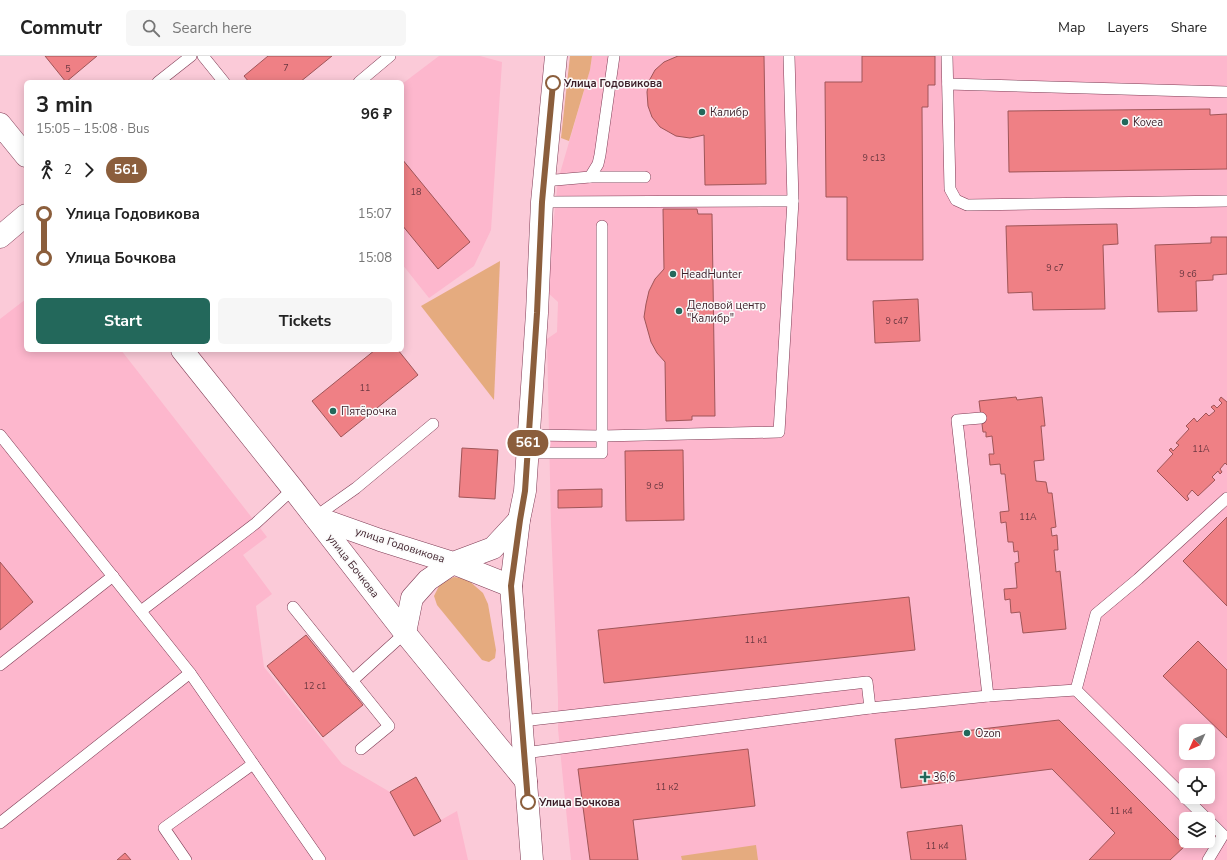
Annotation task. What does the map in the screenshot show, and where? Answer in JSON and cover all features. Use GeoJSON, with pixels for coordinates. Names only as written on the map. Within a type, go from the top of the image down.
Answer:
{"type":"FeatureCollection","features":[{"type":"Feature","properties":{"kind":"street"},"geometry":{"type":"LineString","coordinates":[[532,860],[511,586],[525,491],[537,313],[542,202],[556,56]]}},
{"type":"Feature","properties":{"kind":"street"},"geometry":{"type":"LineString","coordinates":[[0,124],[24,154]]}},
{"type":"Feature","properties":{"kind":"street"},"geometry":{"type":"LineString","coordinates":[[0,237],[24,217]]}},
{"type":"Feature","properties":{"kind":"street","name":"улица Бочкова"},"geometry":{"type":"LineString","coordinates":[[184,352],[294,489],[405,633],[526,780]]}},
{"type":"Feature","properties":{"kind":"street","name":"улица Годовикова"},"geometry":{"type":"LineString","coordinates":[[315,517],[380,540],[454,563],[492,548],[520,520]]}},
{"type":"Feature","properties":{"kind":"street"},"geometry":{"type":"LineString","coordinates":[[405,633],[412,598],[428,580],[454,563],[511,586]]}},
{"type":"Feature","properties":{"kind":"lane"},"geometry":{"type":"LineString","coordinates":[[161,80],[191,56]]}},
{"type":"Feature","properties":{"kind":"lane"},"geometry":{"type":"LineString","coordinates":[[203,56],[222,80]]}},
{"type":"Feature","properties":{"kind":"lane"},"geometry":{"type":"LineString","coordinates":[[361,80],[390,56]]}},
{"type":"Feature","properties":{"kind":"lane"},"geometry":{"type":"LineString","coordinates":[[590,177],[598,164],[600,155],[614,56]]}},
{"type":"Feature","properties":{"kind":"lane"},"geometry":{"type":"LineString","coordinates":[[528,444],[602,436],[779,432],[793,201],[789,56]]}},
{"type":"Feature","properties":{"kind":"lane"},"geometry":{"type":"LineString","coordinates":[[947,56],[950,189],[956,200],[967,205],[1227,201]]}},
{"type":"Feature","properties":{"kind":"lane"},"geometry":{"type":"LineString","coordinates":[[948,84],[1227,92]]}},
{"type":"Feature","properties":{"kind":"lane"},"geometry":{"type":"LineString","coordinates":[[544,181],[590,177],[645,177]]}},
{"type":"Feature","properties":{"kind":"lane"},"geometry":{"type":"LineString","coordinates":[[542,202],[793,201]]}},
{"type":"Feature","properties":{"kind":"lane"},"geometry":{"type":"LineString","coordinates":[[528,444],[602,453],[602,226]]}},
{"type":"Feature","properties":{"kind":"lane"},"geometry":{"type":"LineString","coordinates":[[981,418],[957,420],[988,696]]}},
{"type":"Feature","properties":{"kind":"lane"},"geometry":{"type":"LineString","coordinates":[[315,517],[356,488],[433,424]]}},
{"type":"Feature","properties":{"kind":"lane"},"geometry":{"type":"LineString","coordinates":[[0,435],[190,674],[320,860]]}},
{"type":"Feature","properties":{"kind":"lane"},"geometry":{"type":"LineString","coordinates":[[141,611],[256,523],[294,489]]}},
{"type":"Feature","properties":{"kind":"lane"},"geometry":{"type":"LineString","coordinates":[[1076,690],[1096,614],[1138,579],[1227,498]]}},
{"type":"Feature","properties":{"kind":"lane"},"geometry":{"type":"LineString","coordinates":[[0,665],[113,576]]}},
{"type":"Feature","properties":{"kind":"lane"},"geometry":{"type":"LineString","coordinates":[[293,607],[389,726],[361,749]]}},
{"type":"Feature","properties":{"kind":"lane"},"geometry":{"type":"LineString","coordinates":[[352,681],[405,633]]}},
{"type":"Feature","properties":{"kind":"lane"},"geometry":{"type":"LineString","coordinates":[[0,823],[190,674]]}},
{"type":"Feature","properties":{"kind":"lane"},"geometry":{"type":"LineString","coordinates":[[522,721],[867,682],[870,708]]}},
{"type":"Feature","properties":{"kind":"lane"},"geometry":{"type":"LineString","coordinates":[[524,753],[870,708],[988,696],[1076,690],[1199,812]]}},
{"type":"Feature","properties":{"kind":"lane"},"geometry":{"type":"LineString","coordinates":[[186,860],[164,828],[253,764]]}},
{"type":"Feature","properties":{"kind":"lane"},"geometry":{"type":"LineString","coordinates":[[1208,860],[1223,835],[1215,828]]}},
{"type":"Feature","properties":{"kind":"shaded area"},"geometry":{"type":"Polygon","coordinates":[[[439,56],[480,56],[502,62],[491,230],[474,266],[429,298],[404,267],[404,82],[439,56]]]}},
{"type":"Feature","properties":{"kind":"shaded area"},"geometry":{"type":"Polygon","coordinates":[[[570,56],[592,56],[590,70],[569,141],[561,138],[570,56]]]}},
{"type":"Feature","properties":{"kind":"shaded area"},"geometry":{"type":"Polygon","coordinates":[[[592,56],[1227,56],[1227,860],[571,860],[558,729],[551,525],[547,339],[557,332],[558,302],[546,291],[558,180],[590,70],[592,56]]]}},
{"type":"Feature","properties":{"kind":"shaded area"},"geometry":{"type":"Polygon","coordinates":[[[500,261],[494,400],[421,306],[500,261]]]}},
{"type":"Feature","properties":{"kind":"shaded area"},"geometry":{"type":"Polygon","coordinates":[[[24,301],[24,352],[123,352],[267,537],[243,555],[272,594],[256,606],[264,667],[342,764],[390,792],[414,835],[457,811],[468,860],[0,860],[0,319],[24,301]]]}},
{"type":"Feature","properties":{"kind":"shaded area"},"geometry":{"type":"Polygon","coordinates":[[[454,577],[467,579],[483,593],[488,604],[496,650],[495,658],[489,662],[482,660],[437,605],[434,596],[440,584],[454,577]]]}},
{"type":"Feature","properties":{"kind":"shaded area"},"geometry":{"type":"Polygon","coordinates":[[[756,845],[758,860],[682,860],[681,856],[756,845]]]}},
{"type":"Feature","properties":{"kind":"building"},"geometry":{"type":"Polygon","coordinates":[[[45,56],[97,56],[68,80],[64,80],[45,56]]]}},
{"type":"Feature","properties":{"kind":"building"},"geometry":{"type":"Polygon","coordinates":[[[268,56],[332,56],[302,80],[247,80],[244,76],[268,56]]]}},
{"type":"Feature","properties":{"kind":"building"},"geometry":{"type":"Polygon","coordinates":[[[678,56],[764,56],[766,184],[705,185],[704,135],[690,138],[676,136],[660,127],[652,117],[648,106],[647,92],[649,81],[655,70],[664,62],[678,56]]]}},
{"type":"Feature","properties":{"kind":"building"},"geometry":{"type":"Polygon","coordinates":[[[862,56],[935,56],[935,85],[928,85],[928,107],[922,107],[923,260],[847,260],[847,197],[826,197],[825,82],[862,82],[862,56]]]}},
{"type":"Feature","properties":{"kind":"building"},"geometry":{"type":"Polygon","coordinates":[[[1210,109],[1210,115],[1227,114],[1227,169],[1009,172],[1008,111],[1210,109]]]}},
{"type":"Feature","properties":{"kind":"building"},"geometry":{"type":"Polygon","coordinates":[[[404,161],[470,242],[438,269],[404,227],[404,161]]]}},
{"type":"Feature","properties":{"kind":"building","name":"Деловой центр \"Калибр\""},"geometry":{"type":"Polygon","coordinates":[[[663,209],[697,209],[698,214],[712,214],[715,416],[692,416],[692,420],[666,421],[665,362],[657,353],[651,342],[644,317],[649,291],[655,279],[664,269],[663,209]]]}},
{"type":"Feature","properties":{"kind":"building"},"geometry":{"type":"Polygon","coordinates":[[[1117,224],[1118,244],[1103,245],[1105,309],[1033,310],[1032,292],[1008,293],[1006,226],[1117,224]]]}},
{"type":"Feature","properties":{"kind":"building"},"geometry":{"type":"Polygon","coordinates":[[[1211,237],[1227,237],[1227,274],[1213,275],[1213,280],[1196,281],[1197,311],[1158,312],[1155,245],[1211,243],[1211,237]]]}},
{"type":"Feature","properties":{"kind":"building"},"geometry":{"type":"Polygon","coordinates":[[[918,299],[920,341],[875,343],[873,301],[918,299]]]}},
{"type":"Feature","properties":{"kind":"building"},"geometry":{"type":"Polygon","coordinates":[[[373,352],[400,352],[418,375],[341,437],[312,401],[373,352]]]}},
{"type":"Feature","properties":{"kind":"building"},"geometry":{"type":"Polygon","coordinates":[[[1016,397],[1017,400],[1042,397],[1045,426],[1041,426],[1044,460],[1034,461],[1036,481],[1046,482],[1048,493],[1052,493],[1056,527],[1051,528],[1052,536],[1057,535],[1058,550],[1054,550],[1056,572],[1060,571],[1066,629],[1023,633],[1020,612],[1011,613],[1010,599],[1005,600],[1004,589],[1017,588],[1015,563],[1019,562],[1018,551],[1014,552],[1013,542],[1008,542],[1006,522],[1001,523],[1000,512],[1009,511],[1005,474],[1001,474],[1000,464],[990,465],[989,454],[994,454],[992,436],[986,437],[986,432],[983,432],[979,401],[1016,397]]]}},
{"type":"Feature","properties":{"kind":"building"},"geometry":{"type":"Polygon","coordinates":[[[1221,397],[1227,402],[1227,465],[1225,463],[1220,469],[1222,472],[1220,474],[1218,471],[1212,477],[1215,480],[1198,496],[1192,490],[1187,496],[1189,499],[1187,501],[1157,471],[1173,454],[1169,450],[1171,448],[1173,451],[1179,445],[1176,443],[1189,429],[1186,426],[1194,418],[1197,422],[1206,413],[1209,416],[1215,411],[1211,407],[1214,405],[1217,408],[1222,403],[1219,400],[1221,397]]]}},
{"type":"Feature","properties":{"kind":"building"},"geometry":{"type":"Polygon","coordinates":[[[462,448],[498,450],[495,499],[459,497],[462,448]]]}},
{"type":"Feature","properties":{"kind":"building"},"geometry":{"type":"Polygon","coordinates":[[[683,450],[684,520],[626,521],[625,451],[683,450]]]}},
{"type":"Feature","properties":{"kind":"building"},"geometry":{"type":"Polygon","coordinates":[[[602,489],[602,507],[558,508],[558,490],[602,489]]]}},
{"type":"Feature","properties":{"kind":"building"},"geometry":{"type":"Polygon","coordinates":[[[1227,517],[1227,606],[1183,561],[1227,517]]]}},
{"type":"Feature","properties":{"kind":"building"},"geometry":{"type":"Polygon","coordinates":[[[0,562],[33,602],[0,630],[0,562]]]}},
{"type":"Feature","properties":{"kind":"building"},"geometry":{"type":"Polygon","coordinates":[[[909,597],[915,650],[604,683],[598,630],[909,597]]]}},
{"type":"Feature","properties":{"kind":"building"},"geometry":{"type":"Polygon","coordinates":[[[306,635],[363,705],[323,737],[267,666],[306,635]]]}},
{"type":"Feature","properties":{"kind":"building"},"geometry":{"type":"Polygon","coordinates":[[[1198,641],[1227,670],[1227,738],[1215,726],[1215,724],[1213,724],[1163,676],[1198,641]]]}},
{"type":"Feature","properties":{"kind":"building"},"geometry":{"type":"Polygon","coordinates":[[[1059,720],[1179,840],[1179,848],[1183,848],[1170,860],[1089,860],[1115,833],[1052,769],[901,788],[895,739],[1059,720]]]}},
{"type":"Feature","properties":{"kind":"building"},"geometry":{"type":"Polygon","coordinates":[[[748,749],[755,806],[633,820],[638,860],[590,860],[578,769],[748,749]]]}},
{"type":"Feature","properties":{"kind":"building"},"geometry":{"type":"Polygon","coordinates":[[[416,777],[441,821],[414,836],[390,792],[416,777]]]}},
{"type":"Feature","properties":{"kind":"building"},"geometry":{"type":"Polygon","coordinates":[[[962,825],[966,860],[911,860],[907,832],[962,825]]]}},
{"type":"Feature","properties":{"kind":"building"},"geometry":{"type":"Polygon","coordinates":[[[125,853],[131,860],[117,860],[125,853]]]}},
{"type":"Feature","properties":{"kind":"bus line","name":"561"},"geometry":{"type":"LineString","coordinates":[[528,802],[511,586],[525,491],[537,313],[542,202],[553,83]]}},
{"type":"Feature","properties":{"kind":"place","name":"Улица Годовикова"},"geometry":{"type":"Point","coordinates":[553,83]}},
{"type":"Feature","properties":{"kind":"place","name":"Калибр"},"geometry":{"type":"Point","coordinates":[702,112]}},
{"type":"Feature","properties":{"kind":"place","name":"Kovea"},"geometry":{"type":"Point","coordinates":[1125,122]}},
{"type":"Feature","properties":{"kind":"place","name":"HeadHunter"},"geometry":{"type":"Point","coordinates":[673,274]}},
{"type":"Feature","properties":{"kind":"place","name":"Деловой центр \"Калибр\""},"geometry":{"type":"Point","coordinates":[679,311]}},
{"type":"Feature","properties":{"kind":"place","name":"Пятёрочка"},"geometry":{"type":"Point","coordinates":[333,411]}},
{"type":"Feature","properties":{"kind":"place","name":"Ozon"},"geometry":{"type":"Point","coordinates":[967,733]}},
{"type":"Feature","properties":{"kind":"place","name":"36,6"},"geometry":{"type":"Point","coordinates":[925,777]}},
{"type":"Feature","properties":{"kind":"place","name":"Улица Бочкова"},"geometry":{"type":"Point","coordinates":[528,802]}}]}
